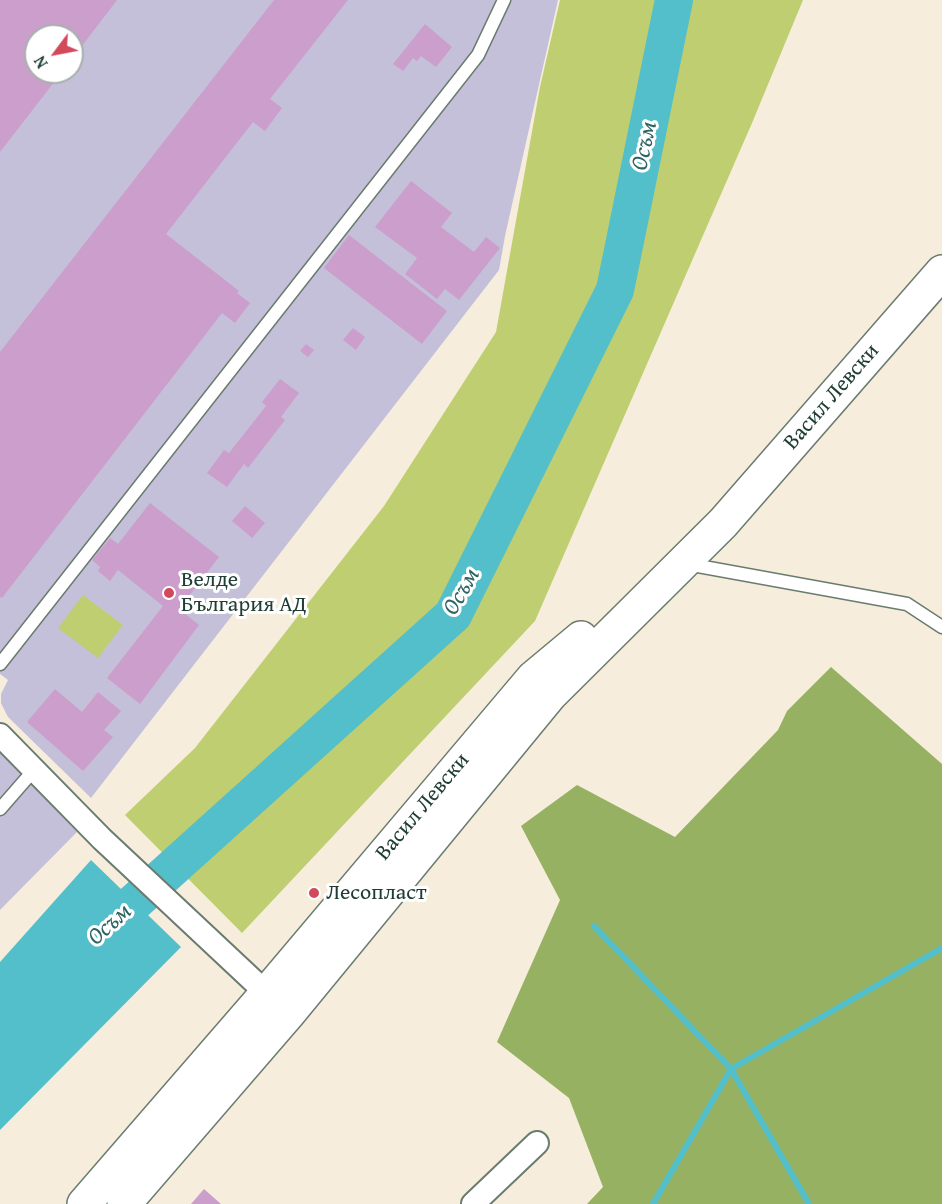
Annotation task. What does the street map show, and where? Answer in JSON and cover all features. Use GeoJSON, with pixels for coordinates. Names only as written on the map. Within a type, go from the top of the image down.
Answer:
{"type":"FeatureCollection","features":[{"type":"Feature","properties":{"kind":"main road","name":"Васил Левски"},"geometry":{"type":"LineString","coordinates":[[84,1204],[277,1004],[550,696],[723,523],[942,272]]}},
{"type":"Feature","properties":{"kind":"main road","name":"Васил Левски"},"geometry":{"type":"LineString","coordinates":[[124,1204],[277,1004],[533,678],[723,523]]}},
{"type":"Feature","properties":{"kind":"street"},"geometry":{"type":"LineString","coordinates":[[0,735],[102,838],[277,1004]]}},
{"type":"Feature","properties":{"kind":"street"},"geometry":{"type":"LineString","coordinates":[[473,1204],[537,1143]]}},
{"type":"Feature","properties":{"kind":"lane"},"geometry":{"type":"LineString","coordinates":[[0,664],[477,55],[504,0]]}},
{"type":"Feature","properties":{"kind":"lane"},"geometry":{"type":"LineString","coordinates":[[682,563],[907,604],[942,627]]}},
{"type":"Feature","properties":{"kind":"lane"},"geometry":{"type":"LineString","coordinates":[[0,809],[34,770]]}},
{"type":"Feature","properties":{"kind":"shaded area","name":"Велде България АД"},"geometry":{"type":"Polygon","coordinates":[[[0,0],[558,0],[499,270],[91,798],[8,717],[1,703],[1,694],[8,680],[0,674],[0,0]]]}},
{"type":"Feature","properties":{"kind":"shaded area"},"geometry":{"type":"Polygon","coordinates":[[[0,753],[77,832],[0,910],[0,753]]]}},
{"type":"Feature","properties":{"kind":"green space"},"geometry":{"type":"Polygon","coordinates":[[[560,0],[803,0],[752,123],[535,621],[242,933],[125,815],[195,748],[384,506],[496,332],[540,87],[560,0]]]}},
{"type":"Feature","properties":{"kind":"green space"},"geometry":{"type":"Polygon","coordinates":[[[83,595],[123,625],[98,658],[58,628],[83,595]]]}},
{"type":"Feature","properties":{"kind":"green space"},"geometry":{"type":"Polygon","coordinates":[[[831,667],[942,764],[942,1204],[587,1204],[603,1187],[569,1098],[497,1042],[560,900],[521,826],[577,785],[675,837],[778,730],[787,711],[831,667]]]}},
{"type":"Feature","properties":{"kind":"water"},"geometry":{"type":"Polygon","coordinates":[[[91,860],[181,947],[0,1130],[0,962],[91,860]]]}},
{"type":"Feature","properties":{"kind":"building"},"geometry":{"type":"Polygon","coordinates":[[[0,0],[117,0],[84,43],[84,24],[24,24],[24,84],[53,84],[0,152],[0,0]]]}},
{"type":"Feature","properties":{"kind":"building"},"geometry":{"type":"Polygon","coordinates":[[[274,0],[348,0],[270,99],[282,108],[265,131],[253,122],[166,234],[239,291],[237,293],[250,303],[235,323],[222,313],[2,598],[0,597],[0,352],[274,0]]]}},
{"type":"Feature","properties":{"kind":"building"},"geometry":{"type":"Polygon","coordinates":[[[425,24],[452,47],[436,67],[421,56],[417,61],[413,58],[403,71],[393,64],[425,24]]]}},
{"type":"Feature","properties":{"kind":"building"},"geometry":{"type":"Polygon","coordinates":[[[411,181],[452,213],[441,227],[474,252],[486,237],[500,248],[459,300],[445,289],[437,299],[405,274],[417,258],[375,227],[411,181]]]}},
{"type":"Feature","properties":{"kind":"building"},"geometry":{"type":"Polygon","coordinates":[[[349,235],[447,311],[422,344],[324,268],[349,235]]]}},
{"type":"Feature","properties":{"kind":"building"},"geometry":{"type":"Polygon","coordinates":[[[353,328],[365,337],[356,350],[343,340],[353,328]]]}},
{"type":"Feature","properties":{"kind":"building"},"geometry":{"type":"Polygon","coordinates":[[[306,344],[314,350],[308,357],[300,351],[306,344]]]}},
{"type":"Feature","properties":{"kind":"building"},"geometry":{"type":"Polygon","coordinates":[[[280,379],[299,393],[281,417],[285,420],[248,468],[244,464],[227,487],[207,473],[224,450],[229,453],[266,406],[262,402],[280,379]]]}},
{"type":"Feature","properties":{"kind":"building","name":"Велде България АД"},"geometry":{"type":"Polygon","coordinates":[[[150,503],[219,557],[179,609],[199,625],[140,704],[107,678],[163,606],[118,570],[110,581],[98,571],[100,567],[92,560],[110,538],[118,544],[150,503]]]}},
{"type":"Feature","properties":{"kind":"building"},"geometry":{"type":"Polygon","coordinates":[[[245,506],[265,523],[252,538],[232,521],[245,506]]]}},
{"type":"Feature","properties":{"kind":"building"},"geometry":{"type":"Polygon","coordinates":[[[55,689],[82,712],[98,692],[121,711],[104,730],[113,737],[83,771],[27,722],[55,689]]]}},
{"type":"Feature","properties":{"kind":"building"},"geometry":{"type":"Polygon","coordinates":[[[204,1189],[221,1204],[191,1204],[204,1189]]]}},
{"type":"Feature","properties":{"kind":"waterway","name":"Осъм"},"geometry":{"type":"LineString","coordinates":[[97,936],[453,615],[615,290],[674,0]]}},
{"type":"Feature","properties":{"kind":"waterway"},"geometry":{"type":"LineString","coordinates":[[594,926],[731,1069],[942,948]]}},
{"type":"Feature","properties":{"kind":"waterway"},"geometry":{"type":"LineString","coordinates":[[653,1204],[731,1069],[809,1204]]}},
{"type":"Feature","properties":{"kind":"place","name":"Велде България АД"},"geometry":{"type":"Point","coordinates":[169,593]}},
{"type":"Feature","properties":{"kind":"place","name":"Лесопласт"},"geometry":{"type":"Point","coordinates":[314,893]}}]}
